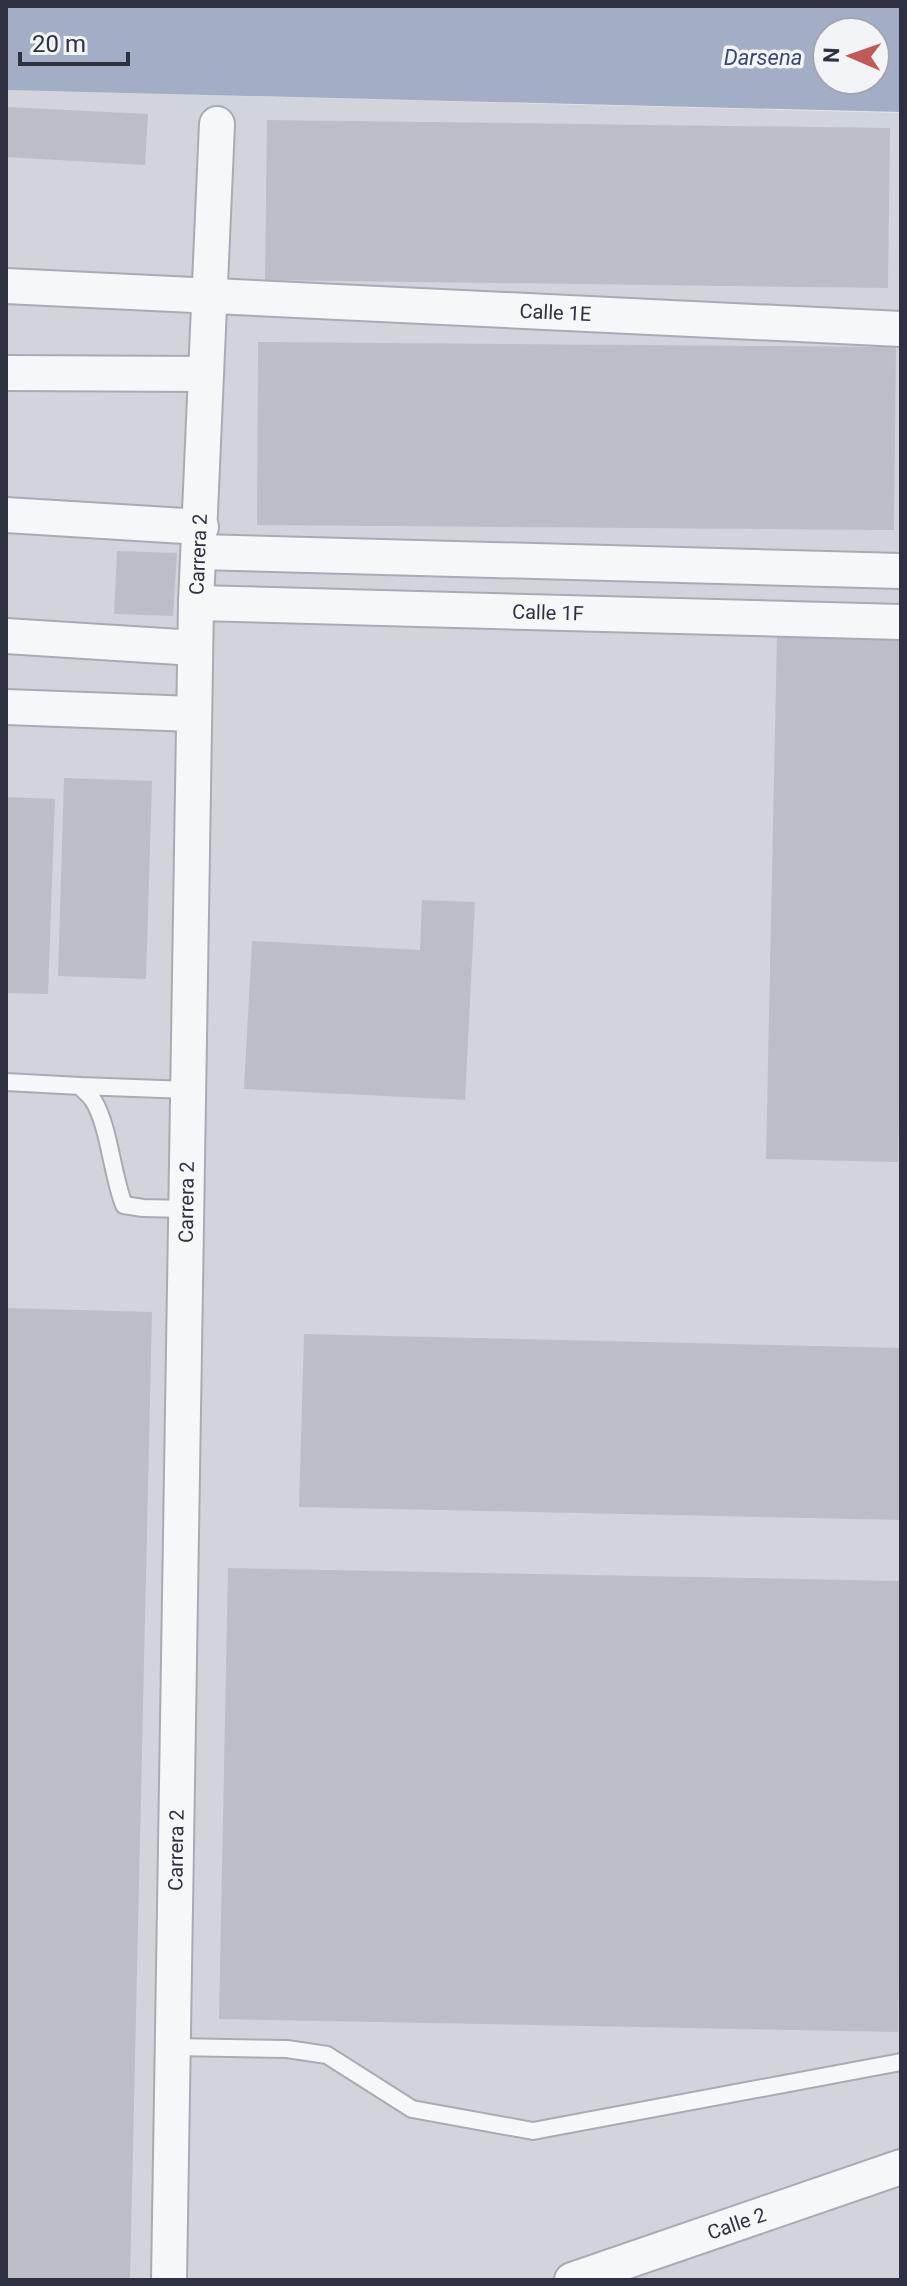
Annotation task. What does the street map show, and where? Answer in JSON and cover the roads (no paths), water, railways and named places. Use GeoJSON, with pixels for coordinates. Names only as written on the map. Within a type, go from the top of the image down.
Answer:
{"type":"FeatureCollection","features":[{"type":"Feature","properties":{"kind":"street","name":"Carrera 2"},"geometry":{"type":"LineString","coordinates":[[169,2280],[196,603],[217,124]]}},
{"type":"Feature","properties":{"kind":"street","name":"Calle 1E"},"geometry":{"type":"LineString","coordinates":[[6,286],[901,329]]}},
{"type":"Feature","properties":{"kind":"street"},"geometry":{"type":"LineString","coordinates":[[6,373],[205,374]]}},
{"type":"Feature","properties":{"kind":"street"},"geometry":{"type":"LineString","coordinates":[[6,515],[200,539],[901,571]]}},
{"type":"Feature","properties":{"kind":"street","name":"Calle 1F"},"geometry":{"type":"LineString","coordinates":[[196,603],[901,622]]}},
{"type":"Feature","properties":{"kind":"street"},"geometry":{"type":"LineString","coordinates":[[6,636],[195,648]]}},
{"type":"Feature","properties":{"kind":"street"},"geometry":{"type":"LineString","coordinates":[[6,707],[194,714]]}},
{"type":"Feature","properties":{"kind":"street","name":"Calle 2"},"geometry":{"type":"LineString","coordinates":[[572,2280],[901,2167]]}},
{"type":"Feature","properties":{"kind":"lane"},"geometry":{"type":"LineString","coordinates":[[6,1082],[188,1090]]}},
{"type":"Feature","properties":{"kind":"lane"},"geometry":{"type":"LineString","coordinates":[[80,1086],[101,1117],[124,1205],[186,1209]]}},
{"type":"Feature","properties":{"kind":"lane"},"geometry":{"type":"LineString","coordinates":[[173,2047],[287,2049],[327,2055],[412,2109],[533,2131],[901,2062]]}},
{"type":"Feature","properties":{"kind":"water","name":"Darsena"},"geometry":{"type":"Polygon","coordinates":[[[6,6],[901,6],[901,112],[6,90],[6,6]]]}}]}
